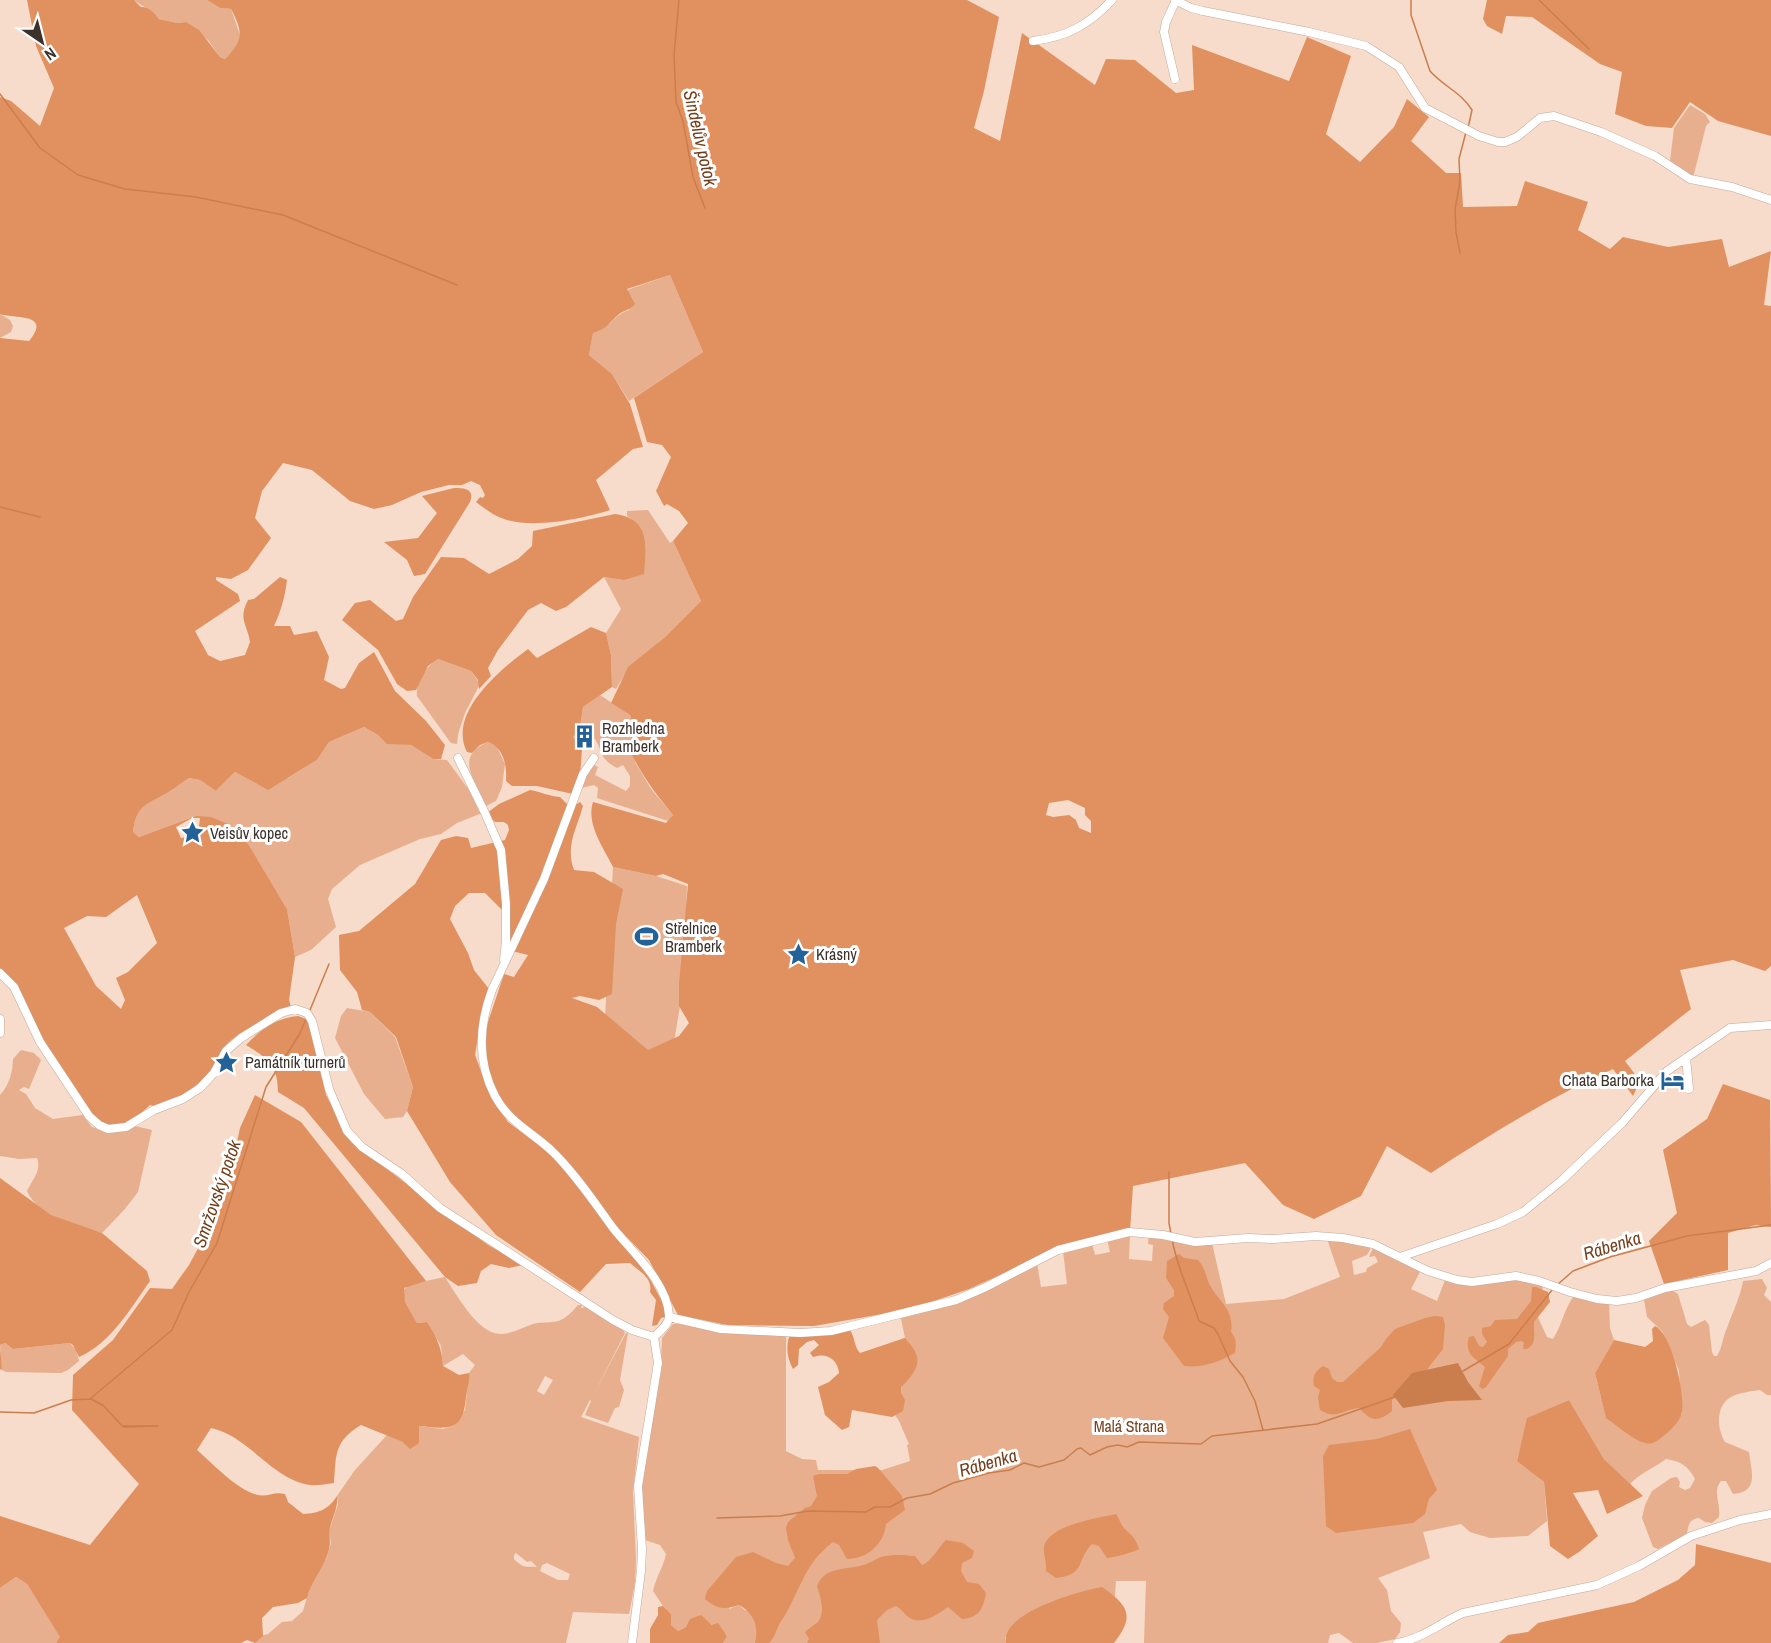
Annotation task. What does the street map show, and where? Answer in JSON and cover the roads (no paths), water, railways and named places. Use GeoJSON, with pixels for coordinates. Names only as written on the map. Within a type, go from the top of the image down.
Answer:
{"type":"FeatureCollection","features":[{"type":"Feature","properties":{"kind":"street"},"geometry":{"type":"LineString","coordinates":[[1033,41],[1065,35],[1098,15],[1112,0]]}},
{"type":"Feature","properties":{"kind":"street"},"geometry":{"type":"LineString","coordinates":[[1175,80],[1164,32],[1175,0],[1203,11],[1366,46],[1399,67],[1425,108],[1479,136],[1505,142],[1517,137],[1540,118],[1554,116],[1601,132],[1655,156],[1690,179],[1732,187],[1771,200]]}},
{"type":"Feature","properties":{"kind":"street"},"geometry":{"type":"LineString","coordinates":[[458,758],[501,850],[506,904],[503,967]]}},
{"type":"Feature","properties":{"kind":"street"},"geometry":{"type":"LineString","coordinates":[[594,758],[583,774],[544,879],[486,1007],[481,1037],[483,1062],[494,1094],[512,1120],[554,1152],[644,1263],[660,1290],[669,1317],[668,1322],[654,1337]]}},
{"type":"Feature","properties":{"kind":"street"},"geometry":{"type":"LineString","coordinates":[[0,973],[14,987],[40,1042],[89,1116],[108,1129],[126,1127],[154,1110],[183,1099],[200,1088],[214,1073],[226,1051],[241,1038],[281,1013],[295,1009],[307,1013],[312,1021],[328,1089],[347,1131],[362,1147],[402,1174],[440,1208],[613,1320],[632,1330],[654,1337]]}},
{"type":"Feature","properties":{"kind":"street"},"geometry":{"type":"LineString","coordinates":[[0,1019],[0,1033]]}},
{"type":"Feature","properties":{"kind":"street"},"geometry":{"type":"LineString","coordinates":[[1400,1257],[1497,1224],[1523,1212],[1561,1181],[1622,1123],[1667,1071],[1730,1028],[1771,1025]]}},
{"type":"Feature","properties":{"kind":"street"},"geometry":{"type":"LineString","coordinates":[[1686,1058],[1689,1089]]}},
{"type":"Feature","properties":{"kind":"street"},"geometry":{"type":"LineString","coordinates":[[669,1317],[721,1329],[800,1333],[831,1331],[956,1300],[1058,1250],[1129,1232],[1163,1235],[1195,1242],[1324,1236],[1373,1244],[1428,1270],[1457,1280],[1472,1282],[1516,1276],[1539,1281],[1570,1293],[1617,1301],[1636,1298],[1674,1286],[1756,1271],[1771,1263]]}},
{"type":"Feature","properties":{"kind":"street"},"geometry":{"type":"LineString","coordinates":[[632,1643],[642,1549],[638,1486],[658,1363],[654,1337]]}},
{"type":"Feature","properties":{"kind":"street"},"geometry":{"type":"LineString","coordinates":[[1397,1643],[1411,1641],[1463,1613],[1597,1585],[1639,1566],[1691,1536],[1740,1520],[1771,1514]]}},
{"type":"Feature","properties":{"kind":"waterway","name":"Šindelův potok"},"geometry":{"type":"LineString","coordinates":[[679,0],[674,55],[676,102],[683,121],[693,177],[705,208]]}},
{"type":"Feature","properties":{"kind":"waterway"},"geometry":{"type":"LineString","coordinates":[[1411,0],[1411,15],[1430,71],[1468,104],[1472,110],[1468,128]]}},
{"type":"Feature","properties":{"kind":"waterway"},"geometry":{"type":"LineString","coordinates":[[1539,0],[1589,49]]}},
{"type":"Feature","properties":{"kind":"waterway"},"geometry":{"type":"LineString","coordinates":[[0,94],[40,148],[78,175],[125,189],[196,197],[283,215],[457,285]]}},
{"type":"Feature","properties":{"kind":"waterway"},"geometry":{"type":"LineString","coordinates":[[1460,253],[1455,209],[1460,182],[1459,159],[1466,132]]}},
{"type":"Feature","properties":{"kind":"waterway"},"geometry":{"type":"LineString","coordinates":[[0,507],[40,517]]}},
{"type":"Feature","properties":{"kind":"waterway","name":"Smržovský potok"},"geometry":{"type":"LineString","coordinates":[[310,1010],[329,964]]}},
{"type":"Feature","properties":{"kind":"waterway","name":"Smržovský potok"},"geometry":{"type":"LineString","coordinates":[[0,1412],[34,1413],[71,1400],[90,1399],[172,1330],[189,1292],[217,1243],[266,1087],[299,1035],[307,1017]]}},
{"type":"Feature","properties":{"kind":"waterway"},"geometry":{"type":"LineString","coordinates":[[1169,1172],[1171,1234]]}},
{"type":"Feature","properties":{"kind":"waterway","name":"Rábenka"},"geometry":{"type":"LineString","coordinates":[[1557,1285],[1573,1271],[1610,1257],[1687,1236],[1771,1225]]}},
{"type":"Feature","properties":{"kind":"waterway"},"geometry":{"type":"LineString","coordinates":[[1172,1239],[1180,1270],[1199,1321],[1214,1328],[1218,1334],[1230,1361],[1243,1377],[1255,1401],[1263,1430]]}},
{"type":"Feature","properties":{"kind":"waterway","name":"Rábenka"},"geometry":{"type":"LineString","coordinates":[[1463,1371],[1509,1344],[1552,1290]]}},
{"type":"Feature","properties":{"kind":"waterway","name":"Rábenka"},"geometry":{"type":"LineString","coordinates":[[717,1518],[780,1516],[808,1511],[866,1512],[875,1507],[890,1507],[907,1498],[930,1494],[953,1483],[1010,1470],[1024,1463],[1039,1467],[1064,1460],[1081,1448],[1090,1455],[1107,1447],[1118,1445],[1127,1447],[1139,1442],[1201,1444],[1212,1436],[1317,1424],[1395,1397]]}},
{"type":"Feature","properties":{"kind":"waterway"},"geometry":{"type":"LineString","coordinates":[[91,1399],[104,1406],[122,1426],[158,1426],[124,1427]]}},
{"type":"Feature","properties":{"kind":"place","name":"Rozhledna Bramberk"},"geometry":{"type":"Point","coordinates":[584,737]}},
{"type":"Feature","properties":{"kind":"place","name":"Veisův kopec"},"geometry":{"type":"Point","coordinates":[192,833]}},
{"type":"Feature","properties":{"kind":"place","name":"Střelnice Bramberk"},"geometry":{"type":"Point","coordinates":[647,937]}},
{"type":"Feature","properties":{"kind":"place","name":"Krásný"},"geometry":{"type":"Point","coordinates":[798,954]}},
{"type":"Feature","properties":{"kind":"place","name":"Památník turnerů"},"geometry":{"type":"Point","coordinates":[227,1062]}},
{"type":"Feature","properties":{"kind":"place","name":"Chata Barborka"},"geometry":{"type":"Point","coordinates":[1672,1080]}},
{"type":"Feature","properties":{"kind":"park label","name":"Malá Strana"},"geometry":{"type":"Point","coordinates":[1129,1426]}}]}
